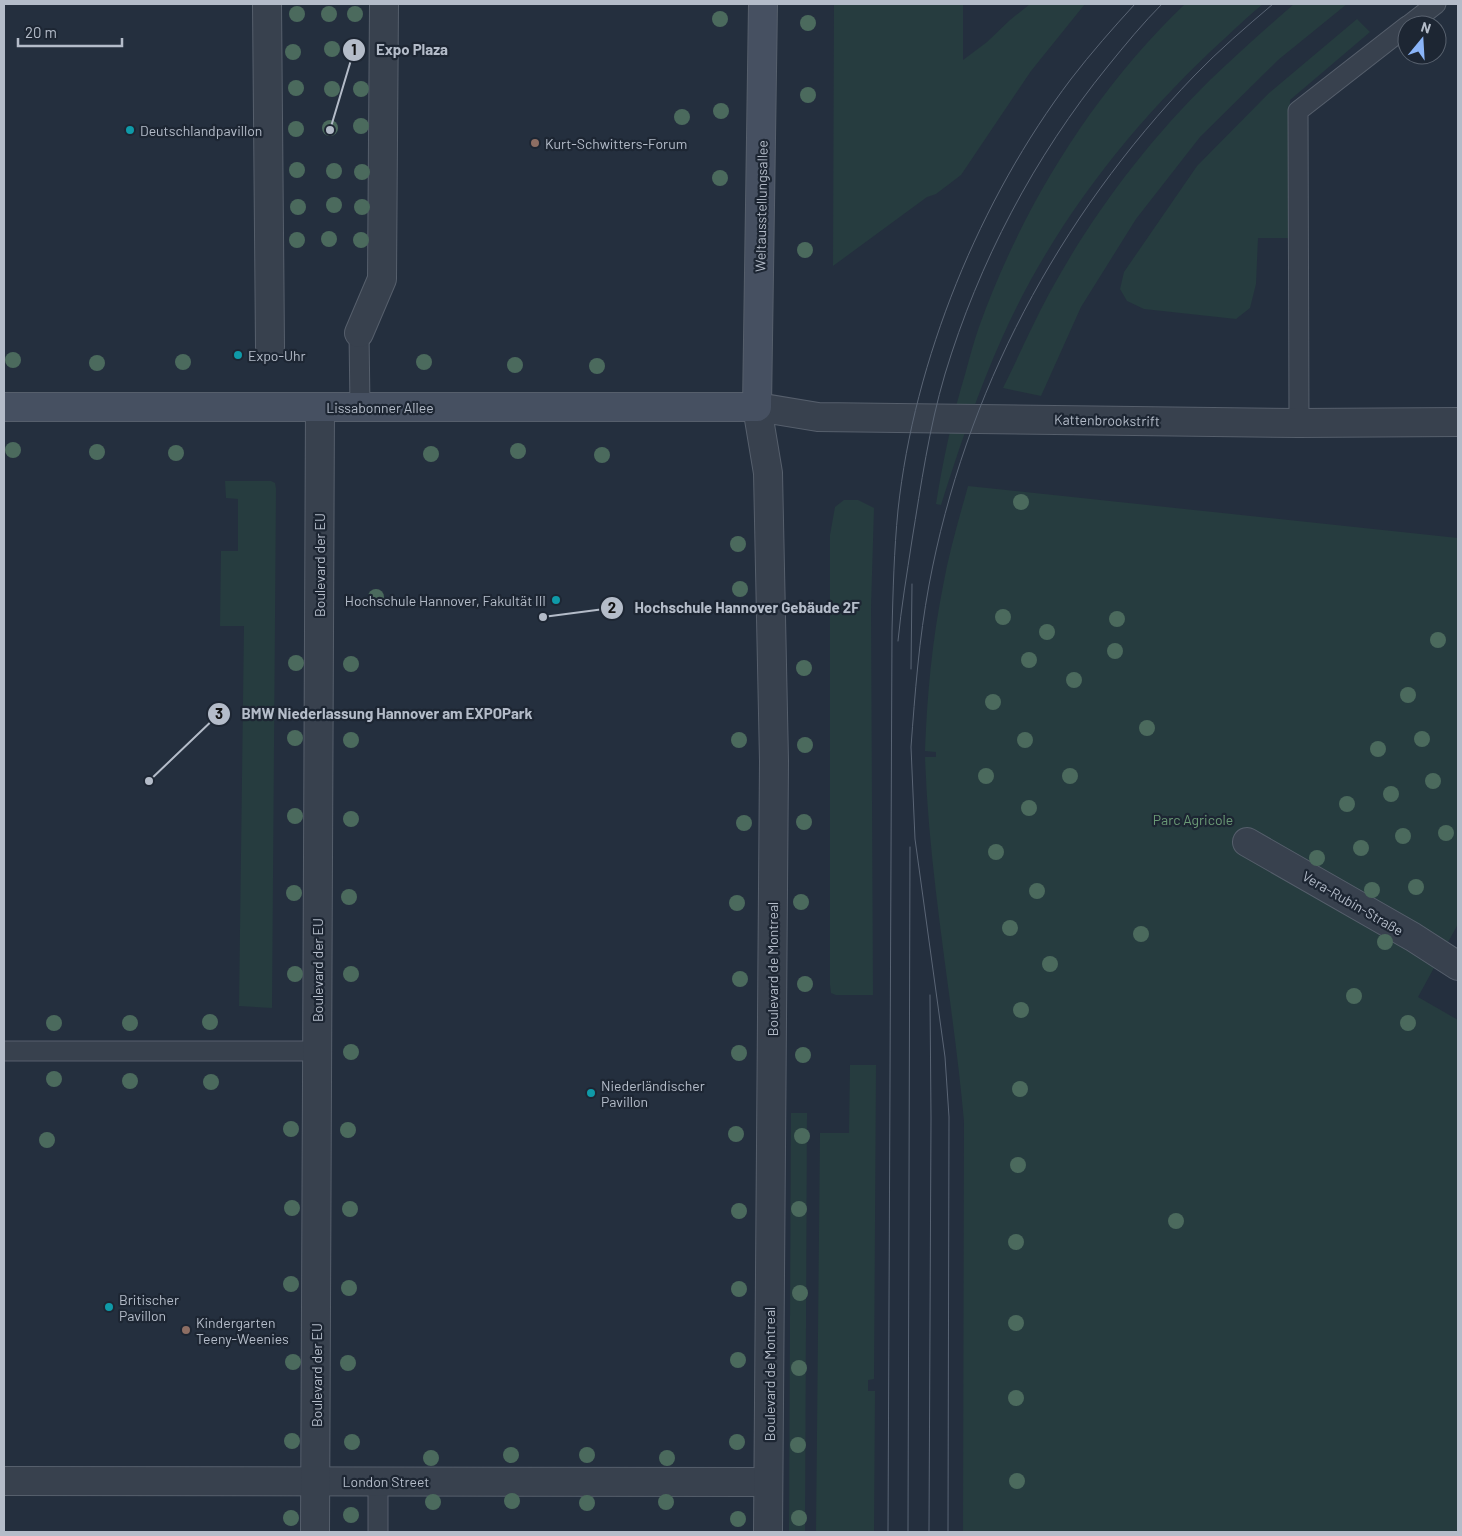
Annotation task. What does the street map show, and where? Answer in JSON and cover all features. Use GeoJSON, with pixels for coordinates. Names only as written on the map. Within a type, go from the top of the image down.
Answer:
{"type":"FeatureCollection","features":[{"type":"Feature","properties":{"kind":"main road","name":"Weltausstellungsallee"},"geometry":{"type":"LineString","coordinates":[[757,407],[763,4]]}},
{"type":"Feature","properties":{"kind":"main road","name":"Lissabonner Allee"},"geometry":{"type":"LineString","coordinates":[[4,407],[757,407]]}},
{"type":"Feature","properties":{"kind":"street"},"geometry":{"type":"LineString","coordinates":[[267,4],[270,347]]}},
{"type":"Feature","properties":{"kind":"street"},"geometry":{"type":"LineString","coordinates":[[359,333],[382,279],[384,4]]}},
{"type":"Feature","properties":{"kind":"street","name":"Boulevard der EU"},"geometry":{"type":"LineString","coordinates":[[315,1532],[320,407]]}},
{"type":"Feature","properties":{"kind":"street","name":"Kattenbrookstrift"},"geometry":{"type":"LineString","coordinates":[[757,407],[818,417],[1299,423],[1458,422]]}},
{"type":"Feature","properties":{"kind":"street","name":"Boulevard de Montreal"},"geometry":{"type":"LineString","coordinates":[[757,407],[768,473],[774,761],[768,1532]]}},
{"type":"Feature","properties":{"kind":"street","name":"Vera-Rubin-Straße"},"geometry":{"type":"LineString","coordinates":[[1247,842],[1413,937],[1458,966]]}},
{"type":"Feature","properties":{"kind":"street","name":"London Street"},"geometry":{"type":"LineString","coordinates":[[4,1481],[768,1482]]}},
{"type":"Feature","properties":{"kind":"lane"},"geometry":{"type":"LineString","coordinates":[[1422,15],[1436,4]]}},
{"type":"Feature","properties":{"kind":"lane"},"geometry":{"type":"LineString","coordinates":[[1299,423],[1298,111],[1397,34]]}},
{"type":"Feature","properties":{"kind":"lane"},"geometry":{"type":"LineString","coordinates":[[359,333],[360,407]]}},
{"type":"Feature","properties":{"kind":"lane"},"geometry":{"type":"LineString","coordinates":[[4,1051],[317,1051]]}},
{"type":"Feature","properties":{"kind":"lane"},"geometry":{"type":"LineString","coordinates":[[378,1481],[378,1532]]}},
{"type":"Feature","properties":{"kind":"green space"},"geometry":{"type":"Polygon","coordinates":[[[834,4],[963,4],[963,60],[987,42],[1030,4],[1085,4],[1031,71],[961,175],[936,194],[927,197],[833,266],[834,4]]]}},
{"type":"Feature","properties":{"kind":"green space"},"geometry":{"type":"Polygon","coordinates":[[[1185,4],[1263,4],[1190,71],[1158,105],[1127,140],[1070,216],[1022,296],[1002,338],[969,420],[941,505],[936,504],[945,453],[974,343],[996,282],[1016,238],[1039,195],[1091,113],[1151,38],[1185,4]]]}},
{"type":"Feature","properties":{"kind":"green space"},"geometry":{"type":"Polygon","coordinates":[[[1294,4],[1347,4],[1278,60],[1200,137],[1136,219],[1081,307],[1041,396],[1003,388],[1066,263],[1122,180],[1164,128],[1210,80],[1294,4]]]}},
{"type":"Feature","properties":{"kind":"green space"},"geometry":{"type":"Polygon","coordinates":[[[1357,19],[1370,32],[1290,100],[1288,238],[1258,238],[1256,284],[1250,308],[1236,319],[1144,309],[1127,301],[1120,289],[1124,272],[1197,166],[1269,93],[1357,19]]]}},
{"type":"Feature","properties":{"kind":"green space"},"geometry":{"type":"Polygon","coordinates":[[[225,481],[271,481],[275,483],[276,489],[272,1008],[239,1006],[244,626],[220,626],[221,551],[238,551],[238,499],[226,498],[225,481]]]}},
{"type":"Feature","properties":{"kind":"green space","name":"Parc Agricole"},"geometry":{"type":"Polygon","coordinates":[[[968,486],[1458,538],[1458,924],[1418,997],[1458,1020],[1458,1532],[963,1532],[964,1121],[936,894],[927,803],[925,757],[936,757],[936,752],[925,751],[931,668],[939,607],[945,573],[968,486]]]}},
{"type":"Feature","properties":{"kind":"green space"},"geometry":{"type":"Polygon","coordinates":[[[844,500],[858,500],[874,508],[871,607],[873,995],[836,995],[831,993],[830,985],[830,535],[835,507],[844,500]]]}},
{"type":"Feature","properties":{"kind":"green space"},"geometry":{"type":"Polygon","coordinates":[[[850,1065],[876,1065],[874,1379],[868,1380],[868,1391],[875,1391],[874,1532],[816,1532],[820,1133],[849,1133],[850,1065]]]}},
{"type":"Feature","properties":{"kind":"green space"},"geometry":{"type":"Polygon","coordinates":[[[791,1113],[807,1113],[805,1532],[789,1532],[791,1113]]]}},
{"type":"Feature","properties":{"kind":"tram line"},"geometry":{"type":"LineString","coordinates":[[888,1532],[892,631],[898,510],[906,453],[919,396],[936,339],[956,283],[980,229],[1008,176],[1038,126],[1071,79],[1135,4]]}},
{"type":"Feature","properties":{"kind":"tram line"},"geometry":{"type":"LineString","coordinates":[[898,641],[912,540],[934,415],[945,374],[974,291],[1012,212],[1056,137],[1108,66],[1162,4]]}},
{"type":"Feature","properties":{"kind":"tram line"},"geometry":{"type":"LineString","coordinates":[[948,1532],[949,1117],[945,1057],[915,839],[911,747],[920,646],[929,585],[945,514],[966,444],[993,377],[1024,311],[1060,249],[1100,188],[1145,131],[1203,66],[1273,4]]}},
{"type":"Feature","properties":{"kind":"tram line"},"geometry":{"type":"LineString","coordinates":[[911,669],[912,584]]}},
{"type":"Feature","properties":{"kind":"tram line"},"geometry":{"type":"LineString","coordinates":[[908,1532],[910,847]]}},
{"type":"Feature","properties":{"kind":"tram line"},"geometry":{"type":"LineString","coordinates":[[929,1532],[930,995]]}},
{"type":"Feature","properties":{"kind":"place","name":"Deutschlandpavillon"},"geometry":{"type":"Point","coordinates":[130,130]}},
{"type":"Feature","properties":{"kind":"place","name":"Expo Plaza"},"geometry":{"type":"Point","coordinates":[330,130]}},
{"type":"Feature","properties":{"kind":"place","name":"Kurt-Schwitters-Forum"},"geometry":{"type":"Point","coordinates":[535,143]}},
{"type":"Feature","properties":{"kind":"place","name":"Expo-Uhr"},"geometry":{"type":"Point","coordinates":[238,355]}},
{"type":"Feature","properties":{"kind":"place","name":"Hochschule Hannover, Fakultät III"},"geometry":{"type":"Point","coordinates":[556,600]}},
{"type":"Feature","properties":{"kind":"place","name":"Hochschule Hannover Gebäude 2F"},"geometry":{"type":"Point","coordinates":[543,617]}},
{"type":"Feature","properties":{"kind":"place","name":"BMW Niederlassung Hannover am EXPOPark"},"geometry":{"type":"Point","coordinates":[149,781]}},
{"type":"Feature","properties":{"kind":"place","name":"Niederländischer Pavillon"},"geometry":{"type":"Point","coordinates":[591,1093]}},
{"type":"Feature","properties":{"kind":"place","name":"Britischer Pavillon"},"geometry":{"type":"Point","coordinates":[109,1307]}},
{"type":"Feature","properties":{"kind":"place","name":"Kindergarten Teeny-Weenies"},"geometry":{"type":"Point","coordinates":[186,1330]}}]}
